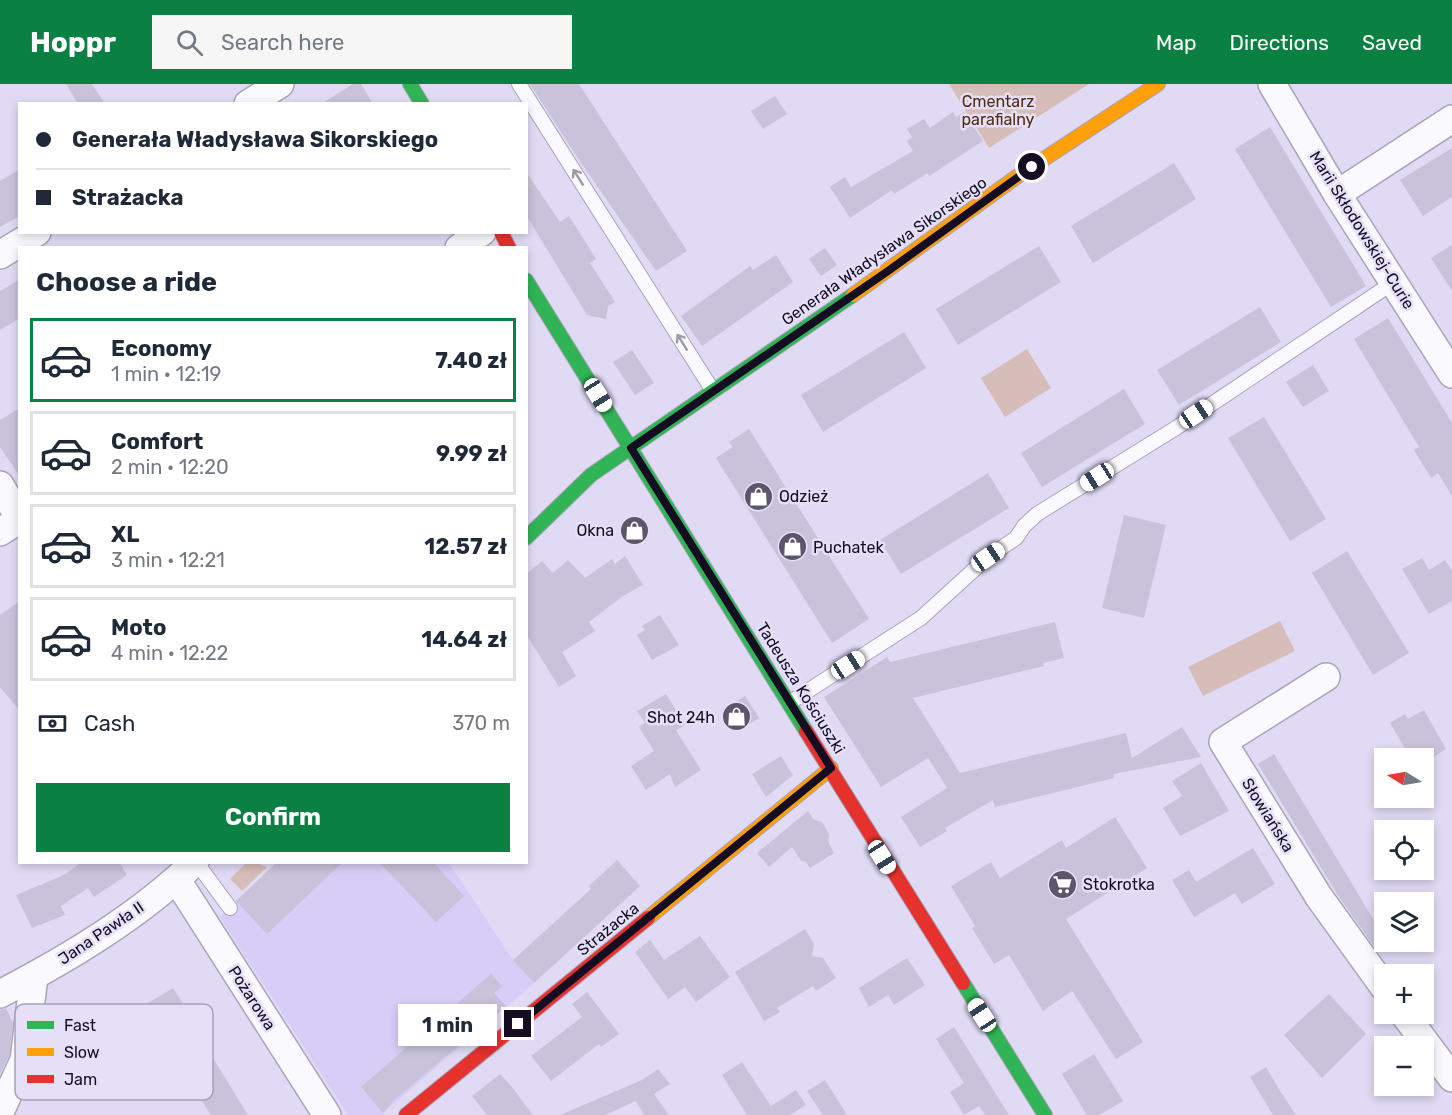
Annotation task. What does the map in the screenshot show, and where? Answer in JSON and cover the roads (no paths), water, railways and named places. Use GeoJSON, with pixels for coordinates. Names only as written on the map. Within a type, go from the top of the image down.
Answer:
{"type":"FeatureCollection","features":[{"type":"Feature","properties":{"kind":"street"},"geometry":{"type":"LineString","coordinates":[[251,102],[280,84]]}},
{"type":"Feature","properties":{"kind":"street"},"geometry":{"type":"LineString","coordinates":[[410,84],[421,102]]}},
{"type":"Feature","properties":{"kind":"street","name":"Generała Władysława Sikorskiego"},"geometry":{"type":"LineString","coordinates":[[631,448],[888,271],[1015,178],[1158,84]]}},
{"type":"Feature","properties":{"kind":"street","name":"Marii Skłodowskiej-Curie"},"geometry":{"type":"LineString","coordinates":[[1272,84],[1337,194],[1452,374]]}},
{"type":"Feature","properties":{"kind":"street"},"geometry":{"type":"LineString","coordinates":[[1337,194],[1452,119]]}},
{"type":"Feature","properties":{"kind":"street"},"geometry":{"type":"LineString","coordinates":[[0,255],[34,234]]}},
{"type":"Feature","properties":{"kind":"street"},"geometry":{"type":"LineString","coordinates":[[462,246],[479,234]]}},
{"type":"Feature","properties":{"kind":"street","name":"Tadeusza Kościuszki"},"geometry":{"type":"LineString","coordinates":[[528,283],[856,807],[882,857],[1045,1115]]}},
{"type":"Feature","properties":{"kind":"street"},"geometry":{"type":"LineString","coordinates":[[528,535],[591,475],[631,448]]}},
{"type":"Feature","properties":{"kind":"street"},"geometry":{"type":"LineString","coordinates":[[0,485],[18,516]]}},
{"type":"Feature","properties":{"kind":"street"},"geometry":{"type":"LineString","coordinates":[[0,532],[18,520]]}},
{"type":"Feature","properties":{"kind":"street","name":"Słowiańska"},"geometry":{"type":"LineString","coordinates":[[1326,677],[1223,742],[1319,897],[1374,973]]}},
{"type":"Feature","properties":{"kind":"street","name":"Strażacka"},"geometry":{"type":"LineString","coordinates":[[406,1115],[831,768]]}},
{"type":"Feature","properties":{"kind":"street","name":"Jana Pawła II"},"geometry":{"type":"LineString","coordinates":[[0,994],[104,933],[189,868]]}},
{"type":"Feature","properties":{"kind":"street","name":"Pożarowa"},"geometry":{"type":"LineString","coordinates":[[189,868],[327,1115]]}},
{"type":"Feature","properties":{"kind":"street"},"geometry":{"type":"LineString","coordinates":[[31,1004],[34,976]]}},
{"type":"Feature","properties":{"kind":"street"},"geometry":{"type":"LineString","coordinates":[[1412,1024],[1452,1078]]}},
{"type":"Feature","properties":{"kind":"street"},"geometry":{"type":"LineString","coordinates":[[0,1112],[15,1080]]}},
{"type":"Feature","properties":{"kind":"lane"},"geometry":{"type":"LineString","coordinates":[[519,84],[713,391]]}},
{"type":"Feature","properties":{"kind":"lane"},"geometry":{"type":"LineString","coordinates":[[789,703],[921,618],[988,557],[1016,538],[1024,526],[1037,514],[1176,428],[1394,282]]}},
{"type":"Feature","properties":{"kind":"lane"},"geometry":{"type":"LineString","coordinates":[[189,868],[230,908]]}},
{"type":"Feature","properties":{"kind":"place","name":"Odzież"},"geometry":{"type":"Point","coordinates":[758,496]}},
{"type":"Feature","properties":{"kind":"place","name":"Okna"},"geometry":{"type":"Point","coordinates":[635,530]}},
{"type":"Feature","properties":{"kind":"place","name":"Puchatek"},"geometry":{"type":"Point","coordinates":[792,547]}},
{"type":"Feature","properties":{"kind":"place","name":"Shot 24h"},"geometry":{"type":"Point","coordinates":[736,717]}},
{"type":"Feature","properties":{"kind":"place","name":"Stokrotka"},"geometry":{"type":"Point","coordinates":[1062,884]}},
{"type":"Feature","properties":{"kind":"park label","name":"Cmentarz parafialny"},"geometry":{"type":"Point","coordinates":[998,110]}}]}
